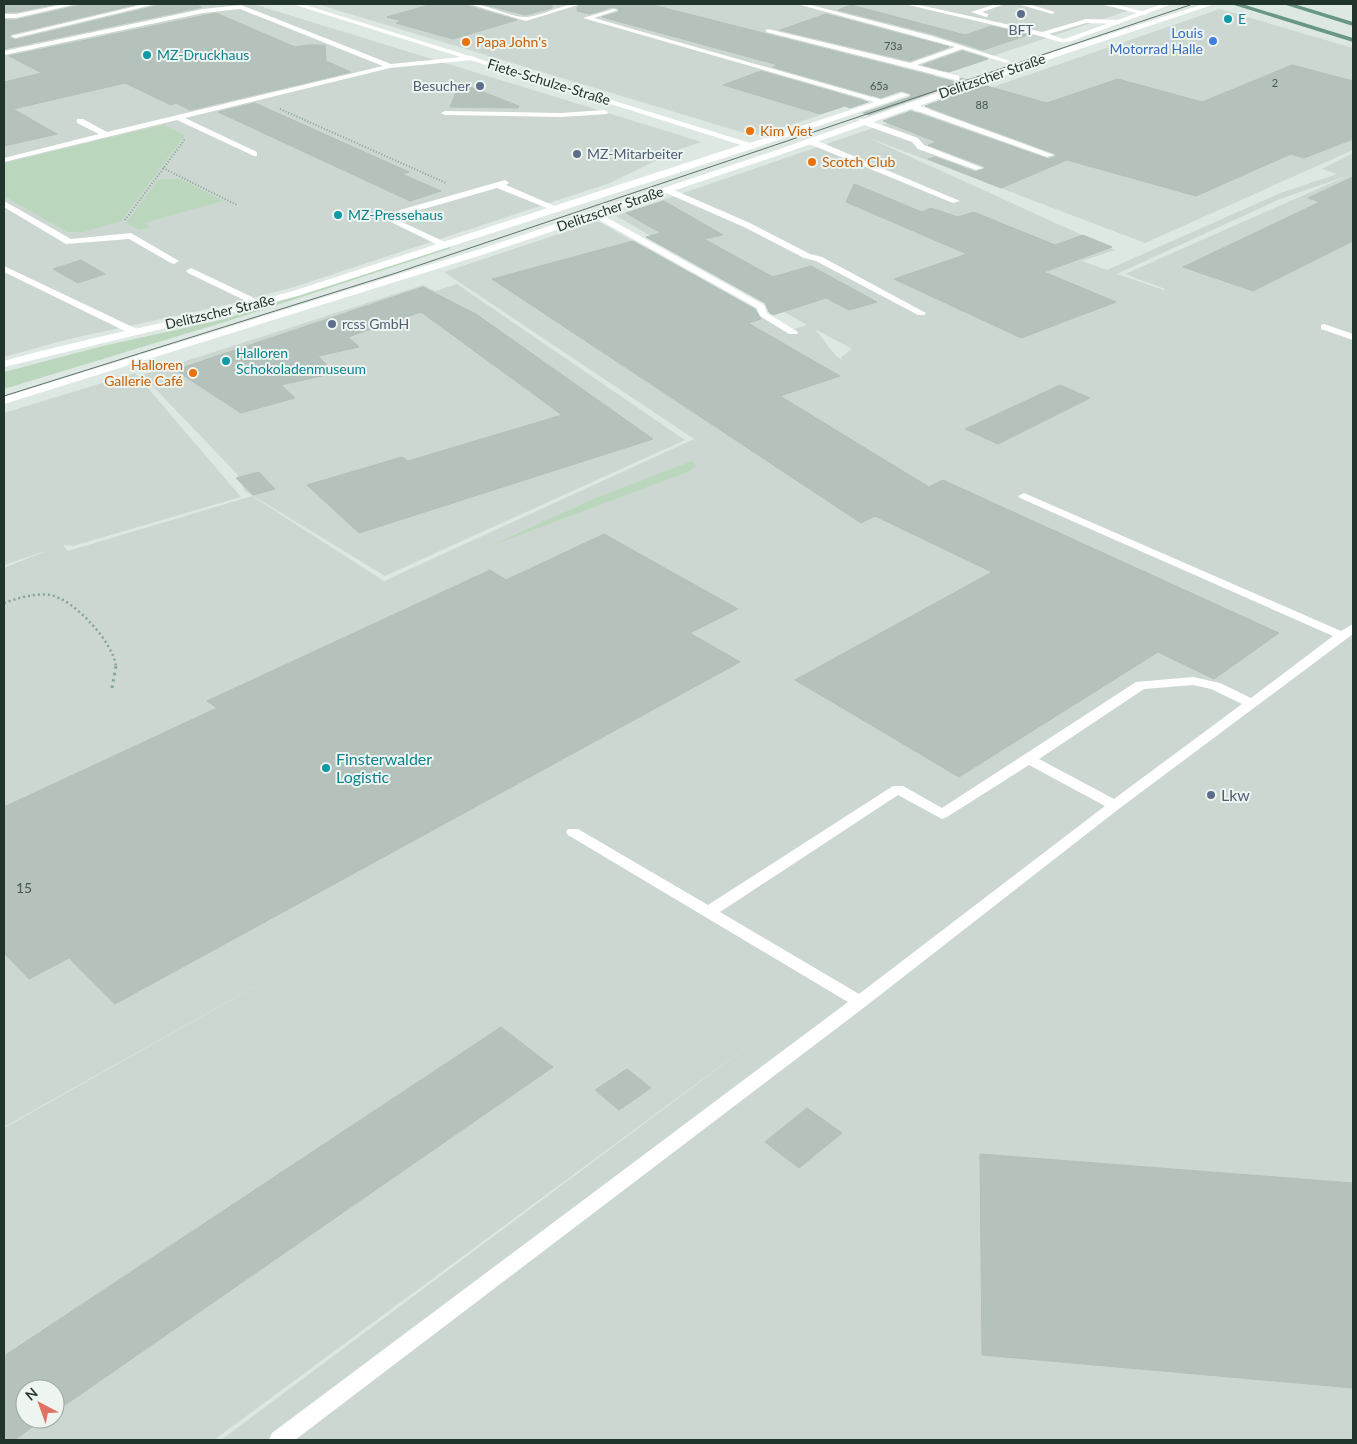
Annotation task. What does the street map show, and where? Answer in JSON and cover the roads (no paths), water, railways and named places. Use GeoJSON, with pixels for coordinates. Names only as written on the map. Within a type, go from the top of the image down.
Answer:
{"type":"FeatureCollection","features":[{"type":"Feature","properties":{"kind":"main road","name":"Fiete-Schulze-Straße"},"geometry":{"type":"LineString","coordinates":[[303,4],[774,154]]}},
{"type":"Feature","properties":{"kind":"main road"},"geometry":{"type":"LineString","coordinates":[[1104,4],[1145,13]]}},
{"type":"Feature","properties":{"kind":"main road","name":"Delitzscher Straße"},"geometry":{"type":"LineString","coordinates":[[1048,47],[1168,4]]}},
{"type":"Feature","properties":{"kind":"main road","name":"Delitzscher Straße"},"geometry":{"type":"LineString","coordinates":[[4,401],[484,251],[774,154],[862,121],[1062,52],[1211,4]]}},
{"type":"Feature","properties":{"kind":"main road"},"geometry":{"type":"LineString","coordinates":[[1235,4],[1353,40]]}},
{"type":"Feature","properties":{"kind":"main road"},"geometry":{"type":"LineString","coordinates":[[1260,4],[1353,32]]}},
{"type":"Feature","properties":{"kind":"main road"},"geometry":{"type":"LineString","coordinates":[[1287,4],[1353,24]]}},
{"type":"Feature","properties":{"kind":"main road","name":"Delitzscher Straße"},"geometry":{"type":"LineString","coordinates":[[989,67],[1010,60]]}},
{"type":"Feature","properties":{"kind":"main road","name":"Delitzscher Straße"},"geometry":{"type":"LineString","coordinates":[[938,84],[960,77]]}},
{"type":"Feature","properties":{"kind":"main road","name":"Delitzscher Straße"},"geometry":{"type":"LineString","coordinates":[[4,364],[71,346],[257,305],[912,93]]}},
{"type":"Feature","properties":{"kind":"lane"},"geometry":{"type":"LineString","coordinates":[[4,16],[16,16],[74,4]]}},
{"type":"Feature","properties":{"kind":"lane"},"geometry":{"type":"LineString","coordinates":[[15,36],[153,4]]}},
{"type":"Feature","properties":{"kind":"lane"},"geometry":{"type":"LineString","coordinates":[[472,4],[526,19],[578,4]]}},
{"type":"Feature","properties":{"kind":"lane"},"geometry":{"type":"LineString","coordinates":[[800,4],[930,37],[959,48],[1010,60]]}},
{"type":"Feature","properties":{"kind":"lane"},"geometry":{"type":"LineString","coordinates":[[907,4],[1045,33],[1086,21],[1119,22]]}},
{"type":"Feature","properties":{"kind":"lane"},"geometry":{"type":"LineString","coordinates":[[942,12],[956,4]]}},
{"type":"Feature","properties":{"kind":"lane"},"geometry":{"type":"LineString","coordinates":[[1002,4],[974,12],[1045,33],[1064,41]]}},
{"type":"Feature","properties":{"kind":"lane"},"geometry":{"type":"LineString","coordinates":[[1021,4],[1052,12]]}},
{"type":"Feature","properties":{"kind":"lane"},"geometry":{"type":"LineString","coordinates":[[4,54],[203,11],[240,7],[390,66]]}},
{"type":"Feature","properties":{"kind":"lane"},"geometry":{"type":"LineString","coordinates":[[615,10],[586,18],[886,102]]}},
{"type":"Feature","properties":{"kind":"lane"},"geometry":{"type":"LineString","coordinates":[[768,31],[960,77]]}},
{"type":"Feature","properties":{"kind":"lane"},"geometry":{"type":"LineString","coordinates":[[910,65],[959,48]]}},
{"type":"Feature","properties":{"kind":"lane"},"geometry":{"type":"LineString","coordinates":[[4,160],[390,66],[472,58]]}},
{"type":"Feature","properties":{"kind":"lane"},"geometry":{"type":"LineString","coordinates":[[909,105],[1050,155]]}},
{"type":"Feature","properties":{"kind":"lane"},"geometry":{"type":"LineString","coordinates":[[445,113],[561,115],[604,112]]}},
{"type":"Feature","properties":{"kind":"lane"},"geometry":{"type":"LineString","coordinates":[[177,117],[254,154]]}},
{"type":"Feature","properties":{"kind":"lane"},"geometry":{"type":"LineString","coordinates":[[80,121],[106,135]]}},
{"type":"Feature","properties":{"kind":"lane"},"geometry":{"type":"LineString","coordinates":[[862,121],[915,140],[921,147],[979,168]]}},
{"type":"Feature","properties":{"kind":"lane"},"geometry":{"type":"LineString","coordinates":[[810,141],[956,201]]}},
{"type":"Feature","properties":{"kind":"lane"},"geometry":{"type":"LineString","coordinates":[[444,245],[395,222],[403,212],[501,184],[555,208]]}},
{"type":"Feature","properties":{"kind":"lane"},"geometry":{"type":"LineString","coordinates":[[667,190],[747,225],[807,256],[819,259],[921,313]]}},
{"type":"Feature","properties":{"kind":"lane"},"geometry":{"type":"LineString","coordinates":[[4,204],[69,242],[131,236],[174,261]]}},
{"type":"Feature","properties":{"kind":"lane"},"geometry":{"type":"LineString","coordinates":[[595,214],[761,307],[763,314],[793,332]]}},
{"type":"Feature","properties":{"kind":"lane"},"geometry":{"type":"LineString","coordinates":[[4,269],[135,332]]}},
{"type":"Feature","properties":{"kind":"lane"},"geometry":{"type":"LineString","coordinates":[[191,271],[257,305]]}},
{"type":"Feature","properties":{"kind":"lane"},"geometry":{"type":"LineString","coordinates":[[1324,327],[1353,337]]}},
{"type":"Feature","properties":{"kind":"lane"},"geometry":{"type":"LineString","coordinates":[[1024,496],[1348,632]]}},
{"type":"Feature","properties":{"kind":"lane"},"geometry":{"type":"LineString","coordinates":[[279,1440],[860,1002],[1115,805],[1348,632]]}},
{"type":"Feature","properties":{"kind":"lane"},"geometry":{"type":"LineString","coordinates":[[709,912],[898,789],[942,814],[1141,685],[1193,681],[1215,686],[1251,703]]}},
{"type":"Feature","properties":{"kind":"lane"},"geometry":{"type":"LineString","coordinates":[[1029,759],[1115,805]]}},
{"type":"Feature","properties":{"kind":"lane"},"geometry":{"type":"LineString","coordinates":[[573,832],[860,1002]]}},
{"type":"Feature","properties":{"kind":"tram line"},"geometry":{"type":"LineString","coordinates":[[4,396],[396,273],[1193,4]]}},
{"type":"Feature","properties":{"kind":"place","name":"BFT"},"geometry":{"type":"Point","coordinates":[1021,14]}},
{"type":"Feature","properties":{"kind":"place","name":"E"},"geometry":{"type":"Point","coordinates":[1228,19]}},
{"type":"Feature","properties":{"kind":"place","name":"Louis Motorrad Halle"},"geometry":{"type":"Point","coordinates":[1213,41]}},
{"type":"Feature","properties":{"kind":"place","name":"Papa John's"},"geometry":{"type":"Point","coordinates":[466,42]}},
{"type":"Feature","properties":{"kind":"place","name":"MZ-Druckhaus"},"geometry":{"type":"Point","coordinates":[147,55]}},
{"type":"Feature","properties":{"kind":"place","name":"Besucher"},"geometry":{"type":"Point","coordinates":[480,86]}},
{"type":"Feature","properties":{"kind":"place","name":"Kim Viet"},"geometry":{"type":"Point","coordinates":[750,131]}},
{"type":"Feature","properties":{"kind":"place","name":"MZ-Mitarbeiter"},"geometry":{"type":"Point","coordinates":[577,154]}},
{"type":"Feature","properties":{"kind":"place","name":"Scotch Club"},"geometry":{"type":"Point","coordinates":[812,162]}},
{"type":"Feature","properties":{"kind":"place","name":"MZ-Pressehaus"},"geometry":{"type":"Point","coordinates":[338,215]}},
{"type":"Feature","properties":{"kind":"place","name":"rcss GmbH"},"geometry":{"type":"Point","coordinates":[332,324]}},
{"type":"Feature","properties":{"kind":"place","name":"Halloren Schokoladenmuseum"},"geometry":{"type":"Point","coordinates":[226,361]}},
{"type":"Feature","properties":{"kind":"place","name":"Halloren Gallerie Café"},"geometry":{"type":"Point","coordinates":[193,373]}},
{"type":"Feature","properties":{"kind":"place","name":"Finsterwalder Logistic"},"geometry":{"type":"Point","coordinates":[326,768]}},
{"type":"Feature","properties":{"kind":"place","name":"Lkw"},"geometry":{"type":"Point","coordinates":[1211,795]}}]}
